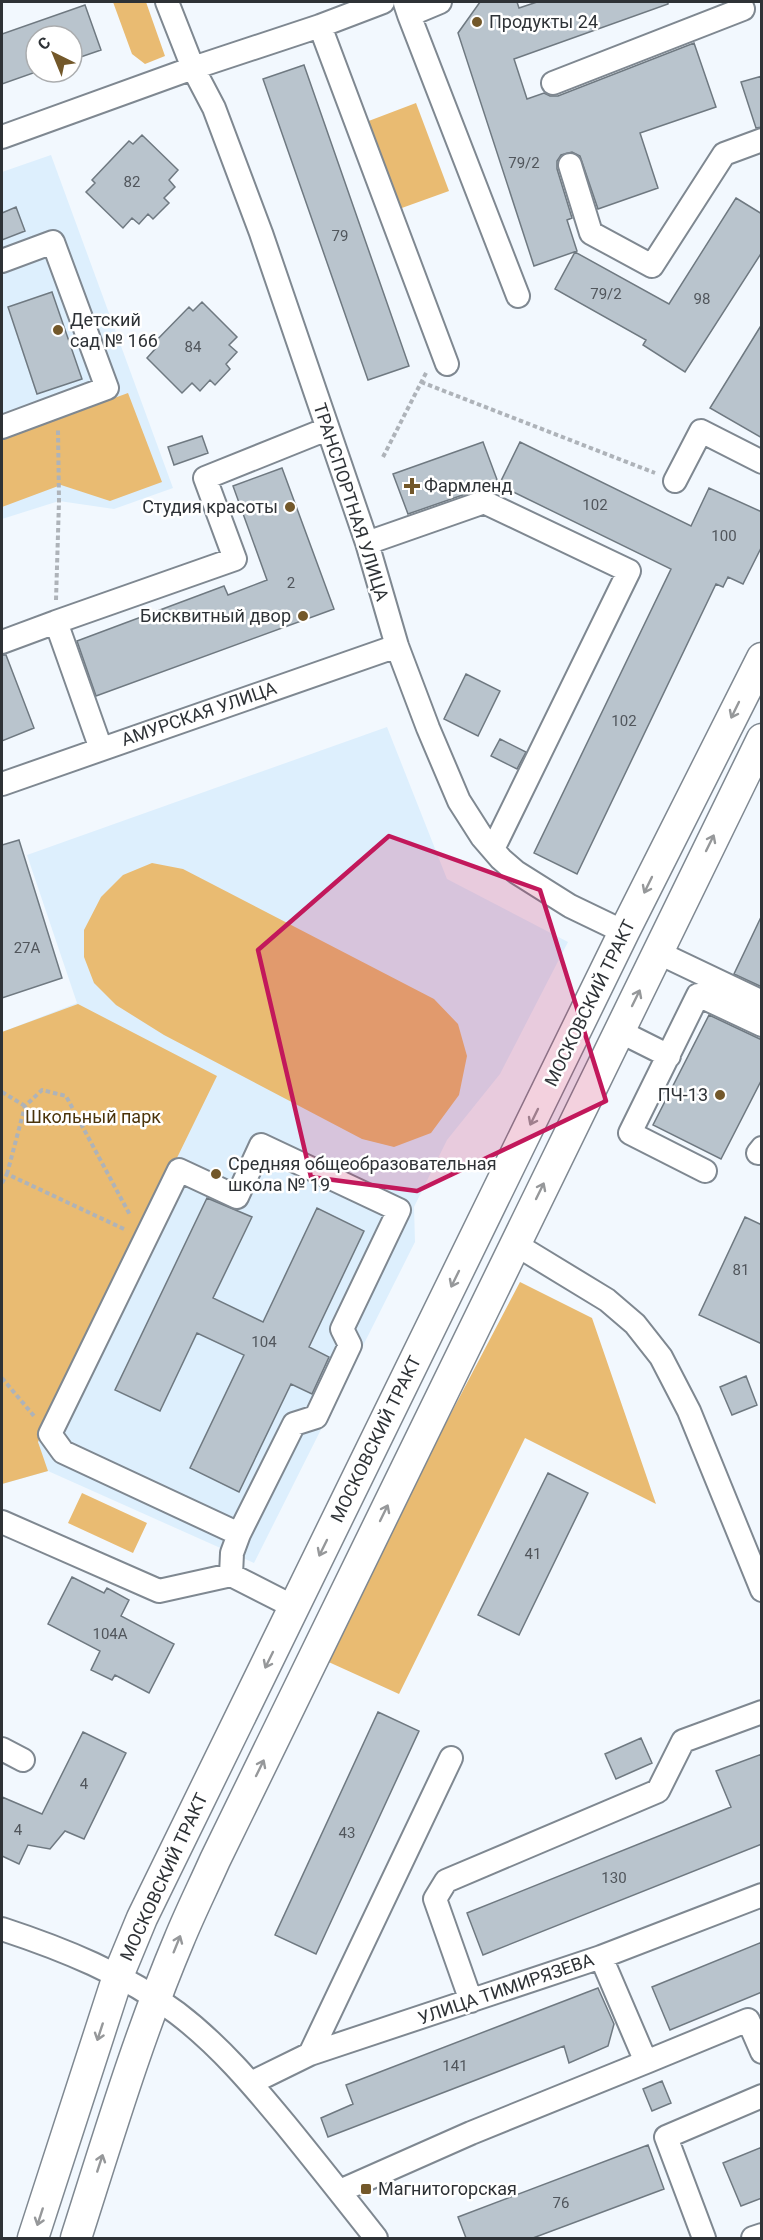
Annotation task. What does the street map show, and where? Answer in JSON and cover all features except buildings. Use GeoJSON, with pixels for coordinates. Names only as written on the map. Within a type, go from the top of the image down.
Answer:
{"type":"FeatureCollection","features":[{"type":"Feature","properties":{"kind":"main road","name":"МОСКОВСКИЙ ТРАКТ"},"geometry":{"type":"LineString","coordinates":[[33,2238],[118,1976],[151,1899],[624,932],[762,658]]}},
{"type":"Feature","properties":{"kind":"main road"},"geometry":{"type":"LineString","coordinates":[[76,2238],[131,2068],[156,1999],[214,1860],[762,739]]}},
{"type":"Feature","properties":{"kind":"street","name":"ТРАНСПОРТНАЯ УЛИЦА"},"geometry":{"type":"LineString","coordinates":[[167,2],[194,68],[214,108],[261,233],[367,543],[397,646],[446,773],[475,827],[501,859],[531,883],[570,906],[624,932]]}},
{"type":"Feature","properties":{"kind":"street"},"geometry":{"type":"LineString","coordinates":[[2,137],[383,2]]}},
{"type":"Feature","properties":{"kind":"street"},"geometry":{"type":"LineString","coordinates":[[440,2],[407,8],[518,296]]}},
{"type":"Feature","properties":{"kind":"street"},"geometry":{"type":"LineString","coordinates":[[553,83],[748,4]]}},
{"type":"Feature","properties":{"kind":"street"},"geometry":{"type":"LineString","coordinates":[[320,26],[447,364]]}},
{"type":"Feature","properties":{"kind":"street"},"geometry":{"type":"LineString","coordinates":[[570,165],[591,233],[652,266],[724,154],[762,140]]}},
{"type":"Feature","properties":{"kind":"street"},"geometry":{"type":"LineString","coordinates":[[2,261],[53,242],[107,388],[2,427]]}},
{"type":"Feature","properties":{"kind":"street"},"geometry":{"type":"LineString","coordinates":[[2,642],[235,559],[205,478],[327,429]]}},
{"type":"Feature","properties":{"kind":"street"},"geometry":{"type":"LineString","coordinates":[[675,481],[701,431],[762,462]]}},
{"type":"Feature","properties":{"kind":"street"},"geometry":{"type":"LineString","coordinates":[[367,543],[484,502],[629,571],[492,849]]}},
{"type":"Feature","properties":{"kind":"street"},"geometry":{"type":"LineString","coordinates":[[56,622],[101,749]]}},
{"type":"Feature","properties":{"kind":"street","name":"АМУРСКАЯ УЛИЦА"},"geometry":{"type":"LineString","coordinates":[[2,784],[397,646]]}},
{"type":"Feature","properties":{"kind":"street"},"geometry":{"type":"LineString","coordinates":[[657,952],[762,1002]]}},
{"type":"Feature","properties":{"kind":"street"},"geometry":{"type":"LineString","coordinates":[[705,1171],[630,1133],[698,995],[762,1025]]}},
{"type":"Feature","properties":{"kind":"street"},"geometry":{"type":"LineString","coordinates":[[619,1031],[669,1056]]}},
{"type":"Feature","properties":{"kind":"street"},"geometry":{"type":"LineString","coordinates":[[231,1575],[232,1552],[239,1534],[294,1424],[316,1418],[350,1345],[342,1329],[399,1210],[261,1145],[237,1197],[179,1170],[50,1434],[63,1452],[239,1534]]}},
{"type":"Feature","properties":{"kind":"street"},"geometry":{"type":"LineString","coordinates":[[515,1244],[607,1300],[635,1324],[661,1357],[689,1411],[755,1555],[762,1590]]}},
{"type":"Feature","properties":{"kind":"street"},"geometry":{"type":"LineString","coordinates":[[2,1522],[159,1591],[231,1575],[294,1607]]}},
{"type":"Feature","properties":{"kind":"street"},"geometry":{"type":"LineString","coordinates":[[471,2001],[435,1899],[446,1881],[658,1791],[683,1741],[762,1712]]}},
{"type":"Feature","properties":{"kind":"street"},"geometry":{"type":"LineString","coordinates":[[2,1749],[23,1760]]}},
{"type":"Feature","properties":{"kind":"street"},"geometry":{"type":"LineString","coordinates":[[310,2054],[451,1758]]}},
{"type":"Feature","properties":{"kind":"street","name":"УЛИЦА ТИМИРЯЗЕВА"},"geometry":{"type":"LineString","coordinates":[[251,2083],[310,2054],[601,1956],[762,1895]]}},
{"type":"Feature","properties":{"kind":"street"},"geometry":{"type":"LineString","coordinates":[[2,1929],[67,1952],[118,1976],[156,1999],[202,2033],[251,2083],[376,2238]]}},
{"type":"Feature","properties":{"kind":"street"},"geometry":{"type":"LineString","coordinates":[[601,1956],[646,2062]]}},
{"type":"Feature","properties":{"kind":"street"},"geometry":{"type":"LineString","coordinates":[[340,2191],[471,2133],[748,2020],[762,2052]]}},
{"type":"Feature","properties":{"kind":"street"},"geometry":{"type":"LineString","coordinates":[[704,2238],[666,2137],[762,2096]]}},
{"type":"Feature","properties":{"kind":"street"},"geometry":{"type":"LineString","coordinates":[[753,2238],[762,2235]]}},
{"type":"Feature","properties":{"kind":"path"},"geometry":{"type":"LineString","coordinates":[[383,457],[425,372],[447,364]]}},
{"type":"Feature","properties":{"kind":"path"},"geometry":{"type":"LineString","coordinates":[[421,382],[675,481]]}},
{"type":"Feature","properties":{"kind":"path"},"geometry":{"type":"LineString","coordinates":[[56,622],[59,501],[58,406]]}},
{"type":"Feature","properties":{"kind":"path"},"geometry":{"type":"LineString","coordinates":[[2,1183],[7,1174],[25,1106],[42,1090],[66,1095],[130,1213],[119,1239]]}},
{"type":"Feature","properties":{"kind":"path"},"geometry":{"type":"LineString","coordinates":[[2,1092],[25,1106]]}},
{"type":"Feature","properties":{"kind":"path"},"geometry":{"type":"LineString","coordinates":[[7,1174],[124,1229]]}},
{"type":"Feature","properties":{"kind":"path"},"geometry":{"type":"LineString","coordinates":[[2,1378],[34,1415],[39,1405]]}},
{"type":"Feature","properties":{"kind":"highlighted area"},"geometry":{"type":"Polygon","coordinates":[[[389,836],[540,890],[606,1101],[417,1191],[311,1177],[258,950],[389,836]]]}},
{"type":"Feature","properties":{"kind":"shaded area","name":"Детский сад № 166"},"geometry":{"type":"Polygon","coordinates":[[[51,155],[173,488],[114,509],[59,501],[2,519],[2,172],[51,155]]]}},
{"type":"Feature","properties":{"kind":"shaded area","name":"Средняя общеобразовательная школа № 19"},"geometry":{"type":"Polygon","coordinates":[[[387,727],[447,879],[568,942],[500,1074],[447,1140],[414,1207],[415,1242],[254,1563],[48,1471],[2,1484],[2,1032],[77,1003],[27,855],[387,727]]]}},
{"type":"Feature","properties":{"kind":"green space"},"geometry":{"type":"Polygon","coordinates":[[[113,2],[146,2],[165,56],[145,64],[132,54],[113,2]]]}},
{"type":"Feature","properties":{"kind":"green space"},"geometry":{"type":"Polygon","coordinates":[[[416,103],[449,191],[399,209],[366,122],[416,103]]]}},
{"type":"Feature","properties":{"kind":"green space"},"geometry":{"type":"Polygon","coordinates":[[[128,393],[162,482],[110,501],[61,485],[2,507],[2,439],[128,393]]]}},
{"type":"Feature","properties":{"kind":"green space"},"geometry":{"type":"Polygon","coordinates":[[[152,863],[183,869],[434,999],[458,1024],[467,1056],[459,1095],[431,1133],[394,1147],[362,1139],[164,1035],[116,1005],[94,983],[84,957],[84,930],[101,897],[123,875],[152,863]]]}},
{"type":"Feature","properties":{"kind":"green space","name":"Школьный парк"},"geometry":{"type":"Polygon","coordinates":[[[78,1004],[217,1076],[38,1442],[48,1471],[2,1484],[2,1032],[78,1004]]]}},
{"type":"Feature","properties":{"kind":"green space"},"geometry":{"type":"Polygon","coordinates":[[[520,1282],[592,1318],[656,1504],[525,1438],[399,1694],[322,1659],[520,1282]]]}},
{"type":"Feature","properties":{"kind":"green space"},"geometry":{"type":"Polygon","coordinates":[[[82,1493],[147,1523],[133,1553],[68,1523],[82,1493]]]}},
{"type":"Feature","properties":{"kind":"place","name":"Продукты 24"},"geometry":{"type":"Point","coordinates":[477,22]}},
{"type":"Feature","properties":{"kind":"place","name":"Детский сад № 166"},"geometry":{"type":"Point","coordinates":[58,330]}},
{"type":"Feature","properties":{"kind":"place","name":"Фармленд"},"geometry":{"type":"Point","coordinates":[412,486]}},
{"type":"Feature","properties":{"kind":"place","name":"Студия красоты"},"geometry":{"type":"Point","coordinates":[290,507]}},
{"type":"Feature","properties":{"kind":"place","name":"Бисквитный двор"},"geometry":{"type":"Point","coordinates":[303,616]}},
{"type":"Feature","properties":{"kind":"place","name":"ПЧ-13"},"geometry":{"type":"Point","coordinates":[720,1095]}},
{"type":"Feature","properties":{"kind":"place","name":"Средняя общеобразовательная школа № 19"},"geometry":{"type":"Point","coordinates":[216,1174]}},
{"type":"Feature","properties":{"kind":"place","name":"Магнитогорская"},"geometry":{"type":"Point","coordinates":[366,2189]}}]}
